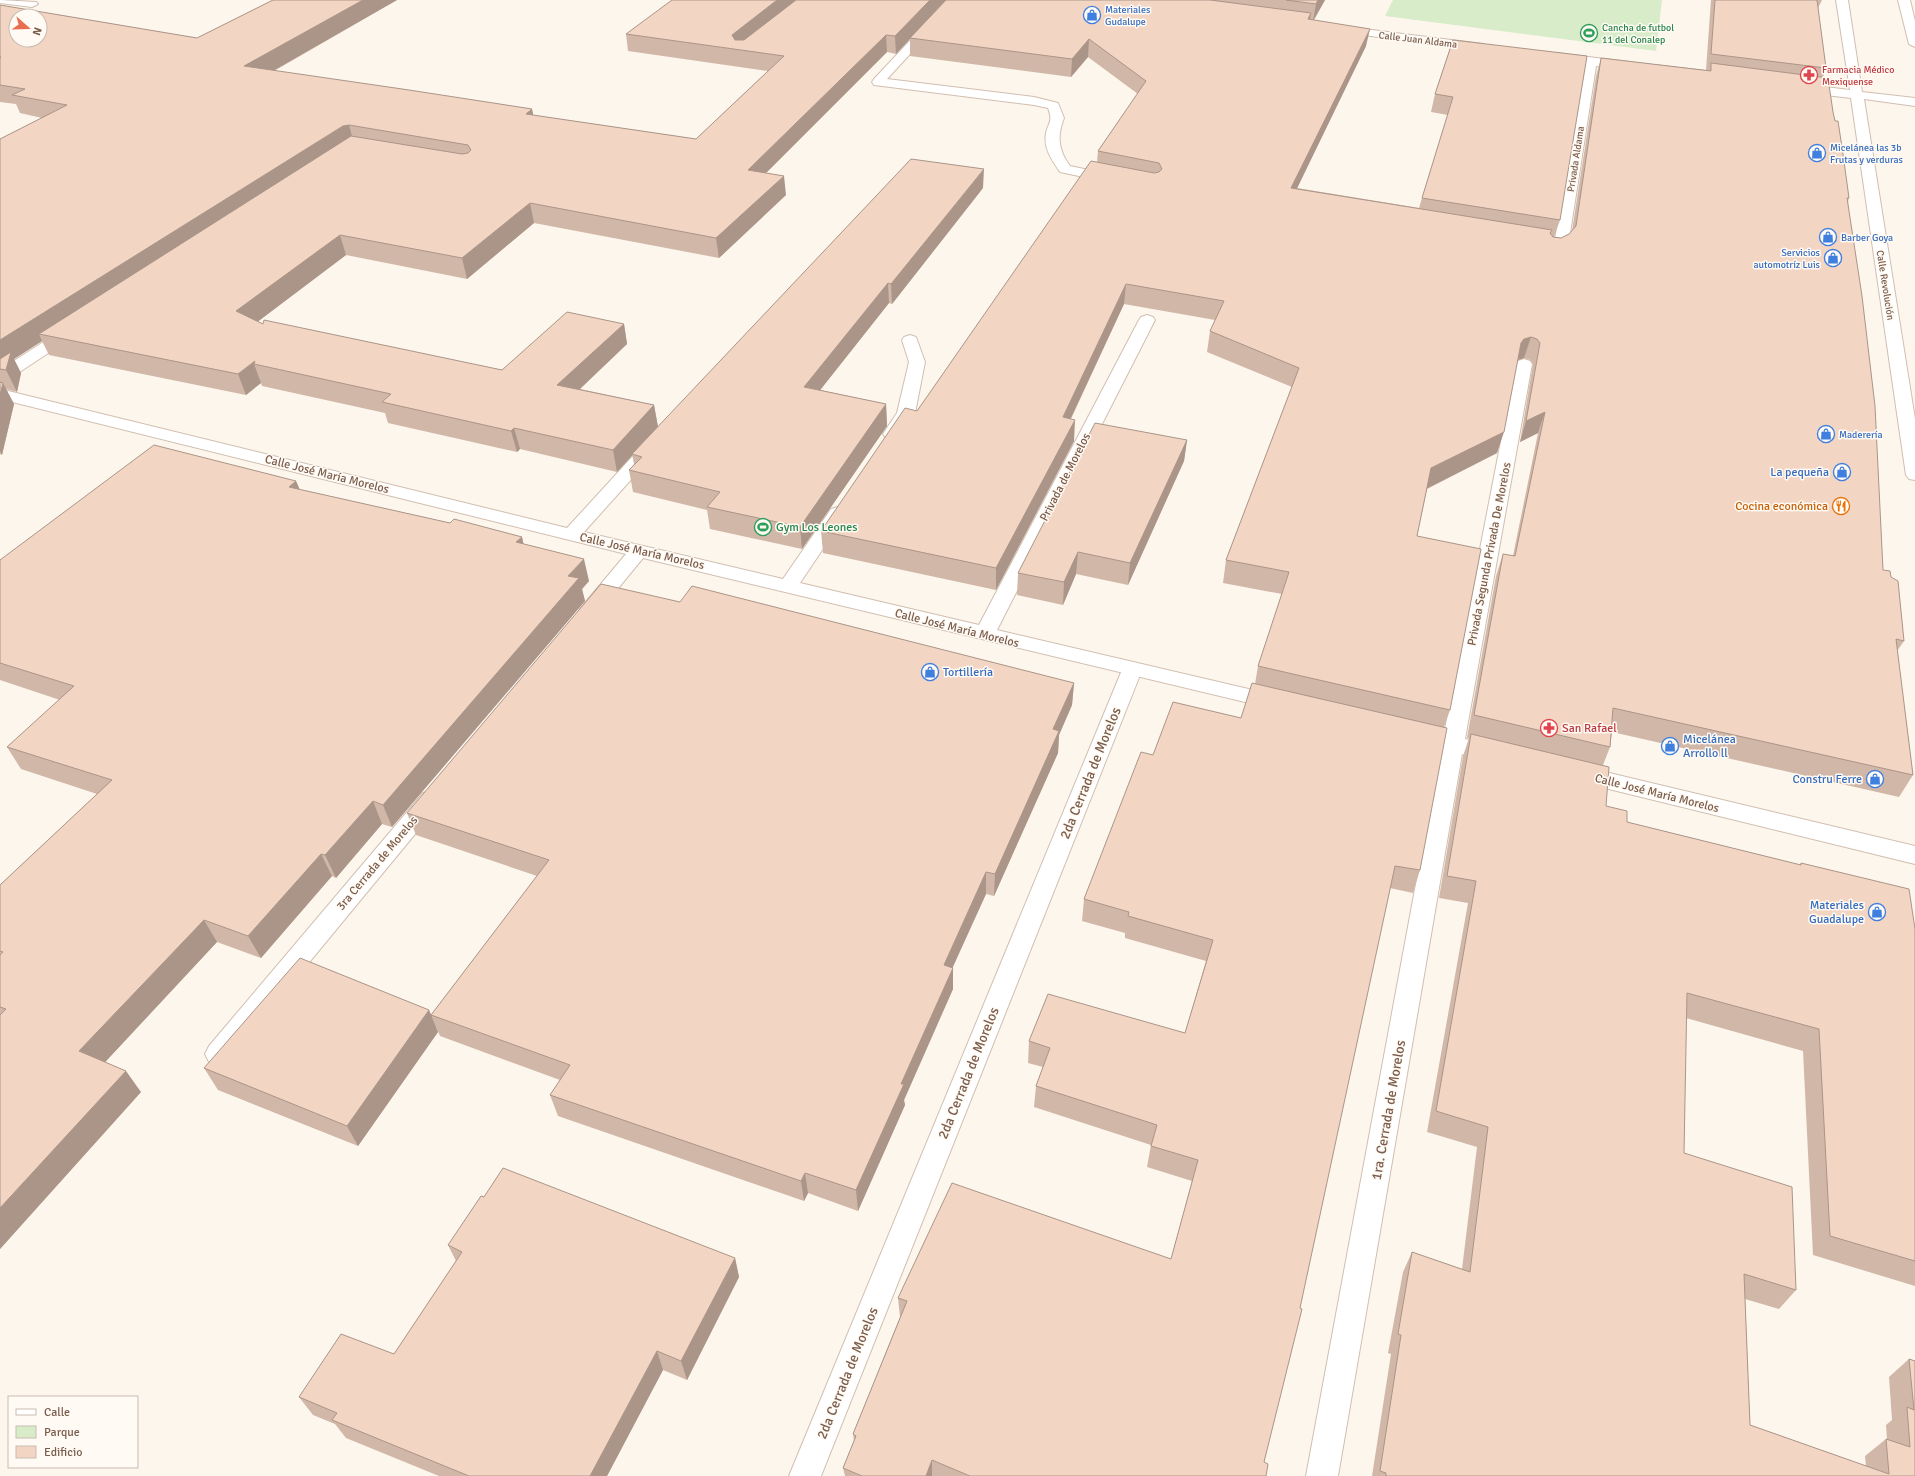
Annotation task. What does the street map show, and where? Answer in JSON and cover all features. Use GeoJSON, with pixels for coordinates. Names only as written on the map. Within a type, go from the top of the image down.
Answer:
{"type":"FeatureCollection","features":[{"type":"Feature","properties":{"kind":"street"},"geometry":{"type":"LineString","coordinates":[[0,0],[32,4]]}},
{"type":"Feature","properties":{"kind":"street"},"geometry":{"type":"LineString","coordinates":[[954,0],[878,82],[1034,101],[1054,106],[1058,118],[1052,132],[1052,145],[1065,169],[1123,181]]}},
{"type":"Feature","properties":{"kind":"street","name":"Calle Revolución"},"geometry":{"type":"LineString","coordinates":[[1842,0],[1913,451],[1915,475]]}},
{"type":"Feature","properties":{"kind":"street"},"geometry":{"type":"LineString","coordinates":[[1904,0],[1915,44]]}},
{"type":"Feature","properties":{"kind":"street","name":"Calle Juan Aldama"},"geometry":{"type":"LineString","coordinates":[[1331,28],[1496,49]]}},
{"type":"Feature","properties":{"kind":"street"},"geometry":{"type":"LineString","coordinates":[[1543,55],[1638,68]]}},
{"type":"Feature","properties":{"kind":"street","name":"Privada Aldama"},"geometry":{"type":"LineString","coordinates":[[1553,248],[1591,61]]}},
{"type":"Feature","properties":{"kind":"street"},"geometry":{"type":"LineString","coordinates":[[1786,87],[1915,102]]}},
{"type":"Feature","properties":{"kind":"street","name":"Privada de Morelos"},"geometry":{"type":"LineString","coordinates":[[985,634],[1078,451],[1147,320]]}},
{"type":"Feature","properties":{"kind":"street"},"geometry":{"type":"LineString","coordinates":[[0,377],[80,326]]}},
{"type":"Feature","properties":{"kind":"street"},"geometry":{"type":"LineString","coordinates":[[884,445],[906,413],[917,362],[910,340]]}},
{"type":"Feature","properties":{"kind":"street","name":"Privada Segunda Privada De Morelos"},"geometry":{"type":"LineString","coordinates":[[1453,744],[1524,364]]}},
{"type":"Feature","properties":{"kind":"street","name":"Calle José María Morelos"},"geometry":{"type":"LineString","coordinates":[[0,394],[571,535],[640,550],[1132,670],[1292,707]]}},
{"type":"Feature","properties":{"kind":"street"},"geometry":{"type":"LineString","coordinates":[[571,535],[661,436]]}},
{"type":"Feature","properties":{"kind":"street"},"geometry":{"type":"LineString","coordinates":[[788,587],[849,496]]}},
{"type":"Feature","properties":{"kind":"street"},"geometry":{"type":"LineString","coordinates":[[579,623],[640,550]]}},
{"type":"Feature","properties":{"kind":"street","name":"2da Cerrada de Morelos"},"geometry":{"type":"LineString","coordinates":[[805,1476],[1132,670]]}},
{"type":"Feature","properties":{"kind":"street"},"geometry":{"type":"LineString","coordinates":[[1400,732],[1515,759]]}},
{"type":"Feature","properties":{"kind":"street","name":"1ra. Cerrada de Morelos"},"geometry":{"type":"LineString","coordinates":[[1322,1476],[1453,744]]}},
{"type":"Feature","properties":{"kind":"street","name":"Calle José María Morelos"},"geometry":{"type":"LineString","coordinates":[[1561,770],[1915,855]]}},
{"type":"Feature","properties":{"kind":"street","name":"3ra Cerrada de Morelos"},"geometry":{"type":"LineString","coordinates":[[208,1065],[447,780]]}},
{"type":"Feature","properties":{"kind":"green space","name":"Cancha de futbol 11 del Conalep"},"geometry":{"type":"Polygon","coordinates":[[[1393,0],[1662,0],[1656,51],[1385,16],[1393,0]]]}},
{"type":"Feature","properties":{"kind":"building"},"geometry":{"type":"Polygon","coordinates":[[[273,0],[363,0],[244,66],[532,109],[526,114],[696,139],[784,56],[626,34],[672,0],[777,0],[732,35],[735,40],[744,40],[796,0],[930,0],[895,36],[886,35],[748,170],[784,176],[716,238],[530,203],[462,258],[340,235],[236,311],[263,324],[264,320],[502,370],[567,312],[624,324],[557,385],[654,405],[613,450],[514,428],[511,431],[382,402],[391,394],[254,364],[255,361],[238,374],[39,334],[351,136],[462,154],[468,153],[471,150],[468,145],[349,125],[343,126],[0,340],[0,139],[67,105],[12,95],[25,89],[0,85],[0,5],[18,8],[8,8],[8,48],[48,48],[48,13],[197,38],[273,0]]]}},
{"type":"Feature","properties":{"kind":"building"},"geometry":{"type":"Polygon","coordinates":[[[946,0],[1210,0],[1311,13],[1308,19],[1370,29],[1291,188],[1552,230],[1550,233],[1553,237],[1561,238],[1569,234],[1576,226],[1601,58],[1711,71],[1711,63],[1828,78],[1833,112],[1835,121],[1838,121],[1843,154],[1849,198],[1847,198],[1862,296],[1875,406],[1883,570],[1890,571],[1891,577],[1898,581],[1904,641],[1896,639],[1913,775],[1613,708],[1610,747],[1474,715],[1503,554],[1515,556],[1545,412],[1526,421],[1540,343],[1537,339],[1531,337],[1524,339],[1521,343],[1504,432],[1431,468],[1417,536],[1481,549],[1450,710],[1258,666],[1289,572],[1226,560],[1299,368],[1210,331],[1224,301],[1126,284],[1063,417],[1075,420],[996,568],[821,531],[905,408],[917,411],[1091,161],[1154,173],[1159,172],[1162,169],[1159,163],[1098,151],[1146,81],[1089,39],[1072,59],[910,38],[946,0]]]}},
{"type":"Feature","properties":{"kind":"building"},"geometry":{"type":"Polygon","coordinates":[[[1286,0],[1318,0],[1316,4],[1286,0]]]}},
{"type":"Feature","properties":{"kind":"building"},"geometry":{"type":"Polygon","coordinates":[[[1715,0],[1817,0],[1826,68],[1711,54],[1715,0]]]}},
{"type":"Feature","properties":{"kind":"building"},"geometry":{"type":"Polygon","coordinates":[[[1453,40],[1587,56],[1560,220],[1422,198],[1453,97],[1435,94],[1453,40]]]}},
{"type":"Feature","properties":{"kind":"building"},"geometry":{"type":"Polygon","coordinates":[[[911,159],[984,169],[891,284],[888,283],[804,387],[886,404],[800,527],[707,507],[720,492],[629,470],[642,457],[632,454],[911,159]]]}},
{"type":"Feature","properties":{"kind":"building"},"geometry":{"type":"Polygon","coordinates":[[[11,352],[6,370],[0,369],[0,359],[11,352]]]}},
{"type":"Feature","properties":{"kind":"building"},"geometry":{"type":"Polygon","coordinates":[[[0,382],[3,383],[0,395],[0,382]]]}},
{"type":"Feature","properties":{"kind":"building"},"geometry":{"type":"Polygon","coordinates":[[[1095,423],[1187,440],[1130,563],[1078,552],[1064,582],[1018,573],[1095,423]]]}},
{"type":"Feature","properties":{"kind":"building"},"geometry":{"type":"Polygon","coordinates":[[[154,445],[296,481],[289,487],[450,523],[454,519],[522,537],[516,542],[584,559],[568,576],[579,578],[383,805],[373,801],[325,855],[321,854],[248,936],[204,920],[79,1051],[126,1071],[0,1208],[0,1015],[6,1009],[0,1007],[0,955],[3,952],[0,951],[0,885],[112,780],[7,747],[74,686],[0,663],[0,560],[154,445]]]}},
{"type":"Feature","properties":{"kind":"building"},"geometry":{"type":"Polygon","coordinates":[[[601,584],[680,602],[692,586],[1074,683],[1053,729],[1059,731],[995,874],[986,872],[944,965],[953,968],[901,1084],[904,1084],[856,1190],[805,1173],[801,1181],[550,1095],[570,1065],[431,1015],[549,860],[407,813],[601,584]]]}},
{"type":"Feature","properties":{"kind":"building"},"geometry":{"type":"Polygon","coordinates":[[[1252,683],[1447,728],[1420,870],[1395,866],[1300,1308],[1302,1309],[1264,1462],[1268,1464],[1266,1476],[970,1476],[932,1460],[926,1476],[862,1476],[843,1468],[856,1436],[853,1434],[907,1301],[898,1298],[952,1183],[1171,1259],[1198,1160],[1151,1146],[1157,1125],[1036,1086],[1050,1048],[1029,1041],[1048,994],[1185,1033],[1213,940],[1128,916],[1129,912],[1084,899],[1141,752],[1153,755],[1173,702],[1241,718],[1252,683]]]}},
{"type":"Feature","properties":{"kind":"building"},"geometry":{"type":"Polygon","coordinates":[[[1471,734],[1609,767],[1606,806],[1627,811],[1627,822],[1801,865],[1801,863],[1909,889],[1915,929],[1915,1261],[1830,1236],[1819,1029],[1687,993],[1684,1153],[1792,1187],[1796,1290],[1744,1274],[1750,1425],[1889,1474],[1886,1439],[1910,1447],[1907,1407],[1914,1410],[1909,1359],[1915,1361],[1915,1476],[1386,1476],[1386,1473],[1380,1471],[1401,1335],[1398,1334],[1412,1252],[1470,1272],[1488,1127],[1436,1111],[1476,881],[1447,876],[1471,734]]]}},
{"type":"Feature","properties":{"kind":"building"},"geometry":{"type":"Polygon","coordinates":[[[300,958],[429,1010],[347,1126],[204,1068],[300,958]]]}},
{"type":"Feature","properties":{"kind":"building"},"geometry":{"type":"Polygon","coordinates":[[[503,1168],[735,1258],[681,1361],[657,1351],[590,1476],[469,1476],[332,1420],[337,1413],[299,1397],[341,1334],[394,1354],[462,1252],[448,1245],[481,1196],[484,1197],[503,1168]]]}},
{"type":"Feature","properties":{"kind":"place","name":"Materiales Gudalupe"},"geometry":{"type":"Point","coordinates":[1092,15]}},
{"type":"Feature","properties":{"kind":"place","name":"Cancha de futbol 11 del Conalep"},"geometry":{"type":"Point","coordinates":[1589,33]}},
{"type":"Feature","properties":{"kind":"place","name":"Farmacia Médico Mexiquense"},"geometry":{"type":"Point","coordinates":[1809,75]}},
{"type":"Feature","properties":{"kind":"place","name":"Micelánea las 3b Frutas y verduras"},"geometry":{"type":"Point","coordinates":[1817,153]}},
{"type":"Feature","properties":{"kind":"place","name":"Barber Goya"},"geometry":{"type":"Point","coordinates":[1828,237]}},
{"type":"Feature","properties":{"kind":"place","name":"Servicios automotríz Luis"},"geometry":{"type":"Point","coordinates":[1833,258]}},
{"type":"Feature","properties":{"kind":"place","name":"Maderería"},"geometry":{"type":"Point","coordinates":[1826,434]}},
{"type":"Feature","properties":{"kind":"place","name":"La pequeña"},"geometry":{"type":"Point","coordinates":[1842,472]}},
{"type":"Feature","properties":{"kind":"place","name":"Cocina económica"},"geometry":{"type":"Point","coordinates":[1841,506]}},
{"type":"Feature","properties":{"kind":"place","name":"Gym Los Leones"},"geometry":{"type":"Point","coordinates":[763,527]}},
{"type":"Feature","properties":{"kind":"place","name":"Tortillería"},"geometry":{"type":"Point","coordinates":[930,672]}},
{"type":"Feature","properties":{"kind":"place","name":"San Rafael"},"geometry":{"type":"Point","coordinates":[1549,728]}},
{"type":"Feature","properties":{"kind":"place","name":"Micelánea Arrollo ll"},"geometry":{"type":"Point","coordinates":[1670,746]}},
{"type":"Feature","properties":{"kind":"place","name":"Constru Ferre"},"geometry":{"type":"Point","coordinates":[1875,779]}},
{"type":"Feature","properties":{"kind":"place","name":"Materiales Guadalupe"},"geometry":{"type":"Point","coordinates":[1877,912]}}]}
